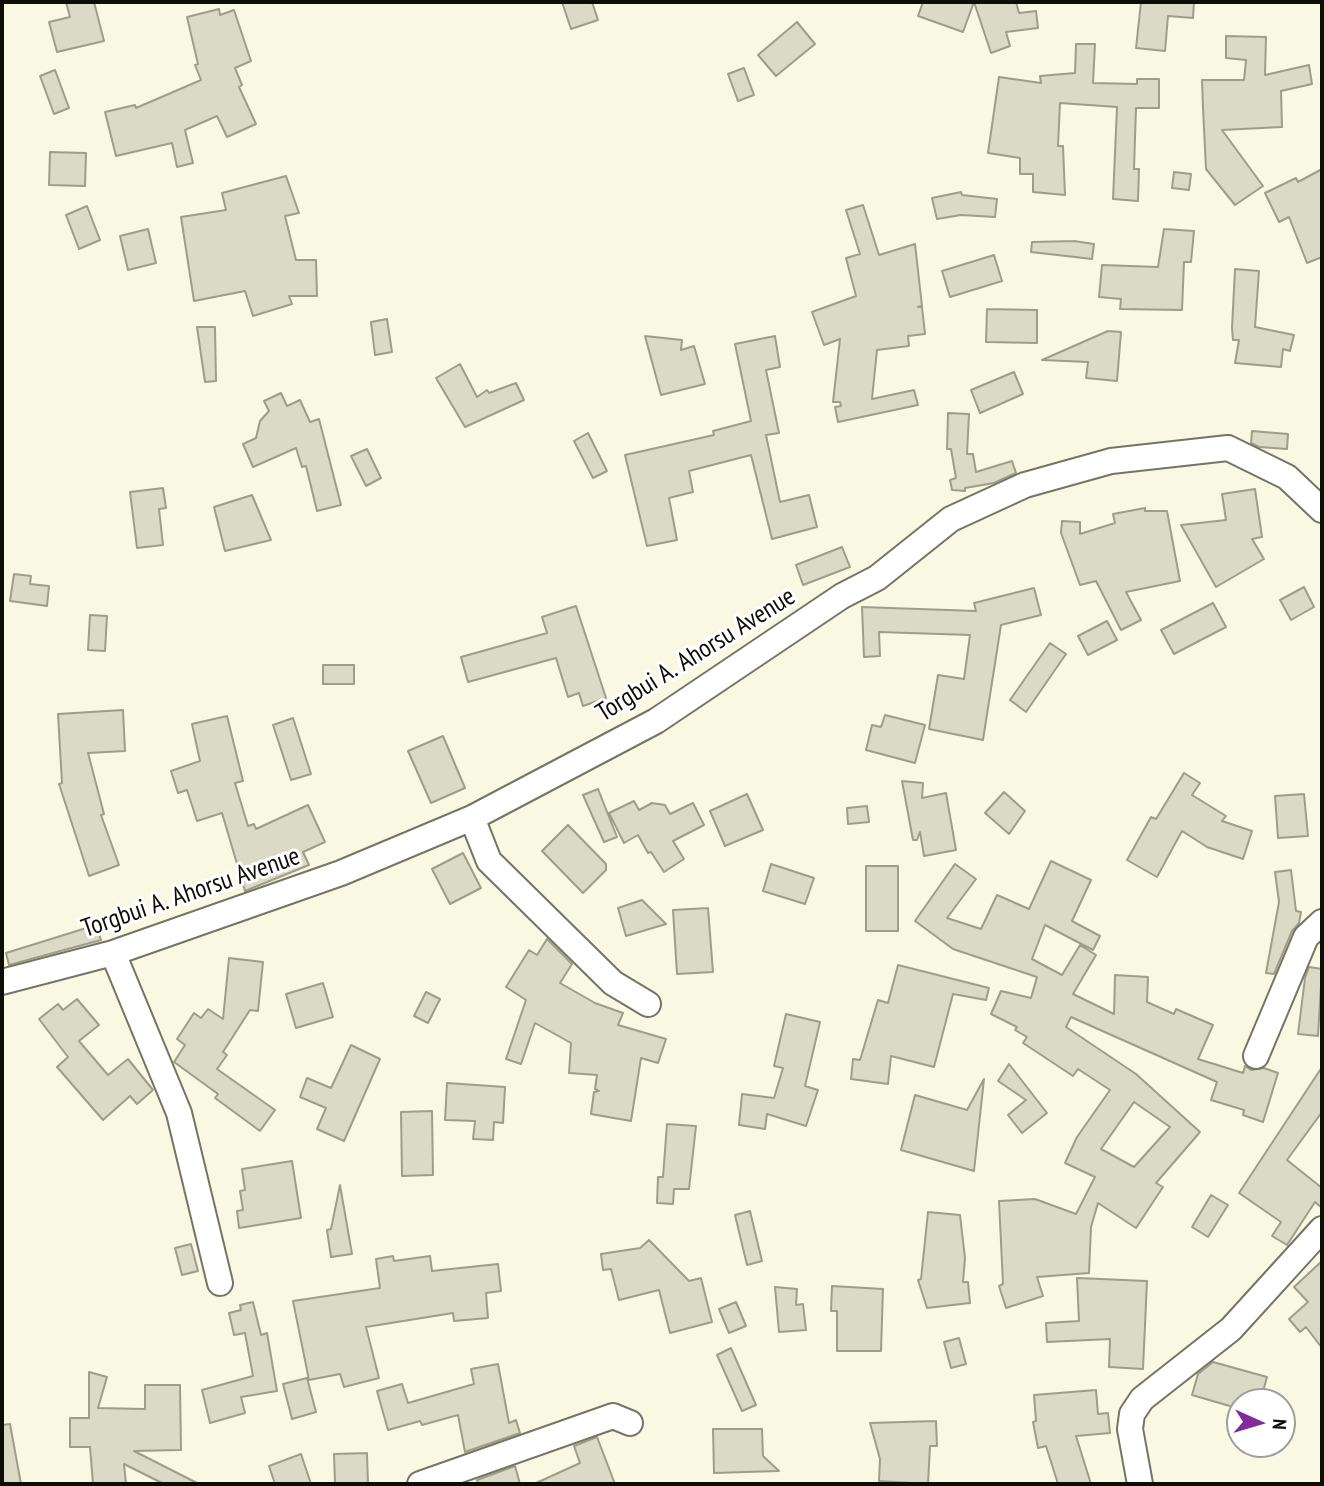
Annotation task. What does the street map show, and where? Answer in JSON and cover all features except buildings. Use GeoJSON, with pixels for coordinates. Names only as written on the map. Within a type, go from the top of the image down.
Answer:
{"type":"FeatureCollection","features":[{"type":"Feature","properties":{"kind":"street","name":"Torgbui A. Ahorsu Avenue"},"geometry":{"type":"LineString","coordinates":[[2,982],[113,953],[341,873],[472,818],[656,721],[842,597],[877,578],[951,519],[1025,485],[1111,461],[1228,448],[1287,477],[1322,510]]}},
{"type":"Feature","properties":{"kind":"street"},"geometry":{"type":"LineString","coordinates":[[472,818],[489,861],[613,983],[648,1004]]}},
{"type":"Feature","properties":{"kind":"street"},"geometry":{"type":"LineString","coordinates":[[1256,1056],[1306,937],[1322,922]]}},
{"type":"Feature","properties":{"kind":"street"},"geometry":{"type":"LineString","coordinates":[[113,953],[179,1113],[220,1283]]}},
{"type":"Feature","properties":{"kind":"street"},"geometry":{"type":"LineString","coordinates":[[1140,1484],[1130,1429],[1132,1414],[1142,1399],[1231,1329],[1322,1229]]}},
{"type":"Feature","properties":{"kind":"street"},"geometry":{"type":"LineString","coordinates":[[420,1484],[613,1416],[630,1423]]}}]}
